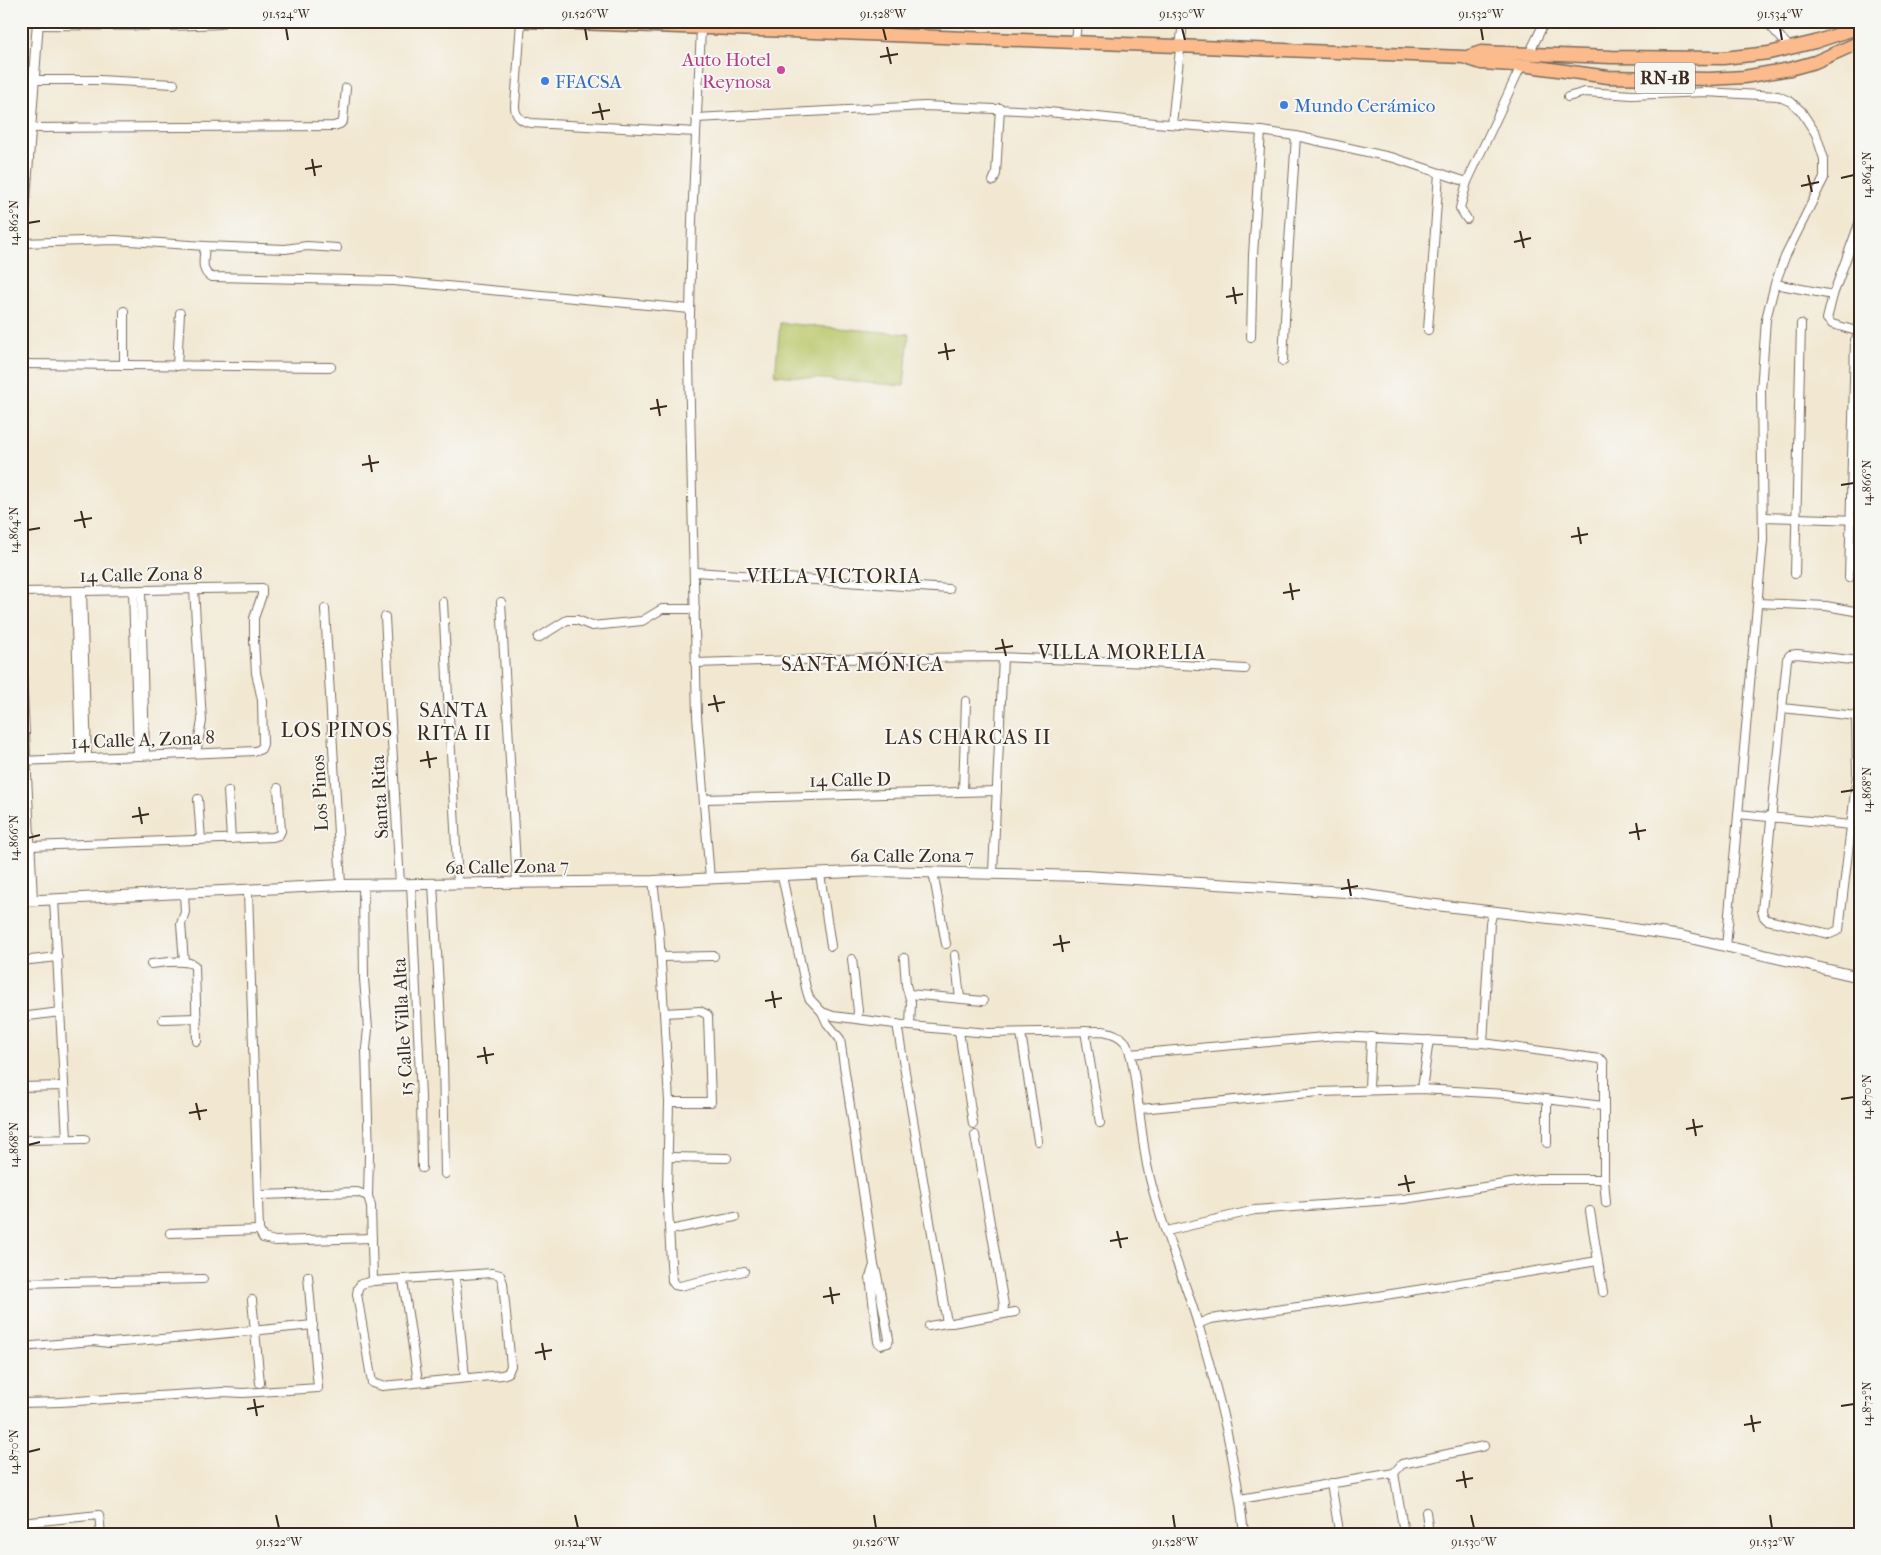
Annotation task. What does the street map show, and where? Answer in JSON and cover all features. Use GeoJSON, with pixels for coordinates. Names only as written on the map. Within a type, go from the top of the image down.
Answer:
{"type":"FeatureCollection","features":[{"type":"Feature","properties":{"kind":"highway","name":"RN-1B"},"geometry":{"type":"LineString","coordinates":[[526,21],[701,25],[1467,57],[1481,63],[1628,78],[1709,79],[1744,77],[1777,72],[1803,66],[1860,42]]}},
{"type":"Feature","properties":{"kind":"highway","name":"RN-1B"},"geometry":{"type":"LineString","coordinates":[[1467,57],[1481,52],[1723,58],[1747,56],[1790,48],[1860,27]]}},
{"type":"Feature","properties":{"kind":"street"},"geometry":{"type":"LineString","coordinates":[[521,21],[515,106],[516,116],[520,119],[531,123],[696,132]]}},
{"type":"Feature","properties":{"kind":"street"},"geometry":{"type":"LineString","coordinates":[[1075,42],[1077,21]]}},
{"type":"Feature","properties":{"kind":"street"},"geometry":{"type":"LineString","coordinates":[[1172,124],[1182,21]]}},
{"type":"Feature","properties":{"kind":"street"},"geometry":{"type":"LineString","coordinates":[[1528,54],[1545,21]]}},
{"type":"Feature","properties":{"kind":"street"},"geometry":{"type":"LineString","coordinates":[[1766,21],[1790,48]]}},
{"type":"Feature","properties":{"kind":"street"},"geometry":{"type":"LineString","coordinates":[[21,255],[25,150],[30,128],[38,23],[170,26],[221,24]]}},
{"type":"Feature","properties":{"kind":"street"},"geometry":{"type":"LineString","coordinates":[[701,25],[696,118],[689,402],[695,572],[697,716],[710,879]]}},
{"type":"Feature","properties":{"kind":"street"},"geometry":{"type":"LineString","coordinates":[[1467,219],[1460,208],[1467,182],[1521,66]]}},
{"type":"Feature","properties":{"kind":"street"},"geometry":{"type":"LineString","coordinates":[[1581,73],[1585,92]]}},
{"type":"Feature","properties":{"kind":"street"},"geometry":{"type":"LineString","coordinates":[[34,80],[90,80],[174,84]]}},
{"type":"Feature","properties":{"kind":"street"},"geometry":{"type":"LineString","coordinates":[[30,128],[334,126],[340,124],[343,120],[346,88]]}},
{"type":"Feature","properties":{"kind":"street"},"geometry":{"type":"LineString","coordinates":[[1568,97],[1585,92],[1632,95],[1705,92],[1778,96],[1791,102],[1801,111],[1816,134],[1824,160],[1824,178],[1784,257],[1774,284],[1766,319],[1762,361],[1764,517],[1758,603],[1726,947]]}},
{"type":"Feature","properties":{"kind":"street"},"geometry":{"type":"LineString","coordinates":[[696,118],[925,106],[1000,108],[1261,131],[1296,136],[1394,158],[1467,182]]}},
{"type":"Feature","properties":{"kind":"street"},"geometry":{"type":"LineString","coordinates":[[993,181],[996,174],[1000,108]]}},
{"type":"Feature","properties":{"kind":"street"},"geometry":{"type":"LineString","coordinates":[[1251,337],[1253,255],[1261,131]]}},
{"type":"Feature","properties":{"kind":"street"},"geometry":{"type":"LineString","coordinates":[[1283,361],[1296,136]]}},
{"type":"Feature","properties":{"kind":"street"},"geometry":{"type":"LineString","coordinates":[[1428,330],[1439,173]]}},
{"type":"Feature","properties":{"kind":"street"},"geometry":{"type":"LineString","coordinates":[[1860,221],[1833,294],[1827,317],[1828,322],[1860,332]]}},
{"type":"Feature","properties":{"kind":"street"},"geometry":{"type":"LineString","coordinates":[[22,243],[115,240],[285,249],[306,246],[337,248]]}},
{"type":"Feature","properties":{"kind":"street"},"geometry":{"type":"LineString","coordinates":[[205,246],[204,271],[208,276],[212,277],[394,281],[690,309]]}},
{"type":"Feature","properties":{"kind":"street"},"geometry":{"type":"LineString","coordinates":[[1774,284],[1833,294]]}},
{"type":"Feature","properties":{"kind":"street"},"geometry":{"type":"LineString","coordinates":[[124,311],[124,365]]}},
{"type":"Feature","properties":{"kind":"street"},"geometry":{"type":"LineString","coordinates":[[177,366],[180,313]]}},
{"type":"Feature","properties":{"kind":"street"},"geometry":{"type":"LineString","coordinates":[[1795,574],[1801,324]]}},
{"type":"Feature","properties":{"kind":"street"},"geometry":{"type":"LineString","coordinates":[[1849,578],[1857,377],[1855,340]]}},
{"type":"Feature","properties":{"kind":"street"},"geometry":{"type":"LineString","coordinates":[[21,364],[330,367]]}},
{"type":"Feature","properties":{"kind":"street"},"geometry":{"type":"LineString","coordinates":[[1764,517],[1860,520]]}},
{"type":"Feature","properties":{"kind":"street"},"geometry":{"type":"LineString","coordinates":[[695,572],[949,589]]}},
{"type":"Feature","properties":{"kind":"street","name":"14 Calle Zona 8"},"geometry":{"type":"LineString","coordinates":[[21,592],[262,588],[262,595],[254,618],[256,673],[262,700],[263,744],[261,749]]}},
{"type":"Feature","properties":{"kind":"street"},"geometry":{"type":"LineString","coordinates":[[194,589],[202,721],[196,753]]}},
{"type":"Feature","properties":{"kind":"street"},"geometry":{"type":"LineString","coordinates":[[137,590],[142,756]]}},
{"type":"Feature","properties":{"kind":"street"},"geometry":{"type":"LineString","coordinates":[[79,591],[84,758]]}},
{"type":"Feature","properties":{"kind":"street"},"geometry":{"type":"LineString","coordinates":[[443,602],[458,884]]}},
{"type":"Feature","properties":{"kind":"street"},"geometry":{"type":"LineString","coordinates":[[501,602],[517,883]]}},
{"type":"Feature","properties":{"kind":"street"},"geometry":{"type":"LineString","coordinates":[[1758,603],[1826,606],[1860,612]]}},
{"type":"Feature","properties":{"kind":"street","name":"Los Pinos"},"geometry":{"type":"LineString","coordinates":[[325,608],[341,885]]}},
{"type":"Feature","properties":{"kind":"street"},"geometry":{"type":"LineString","coordinates":[[538,638],[567,620],[577,620],[592,626],[642,621],[662,608],[695,609]]}},
{"type":"Feature","properties":{"kind":"street","name":"Santa Rita"},"geometry":{"type":"LineString","coordinates":[[385,617],[405,884]]}},
{"type":"Feature","properties":{"kind":"street"},"geometry":{"type":"LineString","coordinates":[[1860,661],[1797,654],[1790,655],[1786,663],[1762,911],[1767,920],[1830,934],[1839,930],[1857,774],[1856,716],[1860,708]]}},
{"type":"Feature","properties":{"kind":"street"},"geometry":{"type":"LineString","coordinates":[[696,662],[1003,657],[1245,669]]}},
{"type":"Feature","properties":{"kind":"street"},"geometry":{"type":"LineString","coordinates":[[993,872],[1003,657]]}},
{"type":"Feature","properties":{"kind":"street"},"geometry":{"type":"LineString","coordinates":[[21,672],[25,828],[30,846],[32,900]]}},
{"type":"Feature","properties":{"kind":"street"},"geometry":{"type":"LineString","coordinates":[[963,791],[966,700]]}},
{"type":"Feature","properties":{"kind":"street"},"geometry":{"type":"LineString","coordinates":[[1782,708],[1856,716]]}},
{"type":"Feature","properties":{"kind":"street","name":"14 Calle A, Zona 8"},"geometry":{"type":"LineString","coordinates":[[23,761],[256,751],[261,749]]}},
{"type":"Feature","properties":{"kind":"street"},"geometry":{"type":"LineString","coordinates":[[30,846],[273,837],[279,835],[281,828],[278,788]]}},
{"type":"Feature","properties":{"kind":"street"},"geometry":{"type":"LineString","coordinates":[[228,791],[232,839]]}},
{"type":"Feature","properties":{"kind":"street","name":"14 Calle D"},"geometry":{"type":"LineString","coordinates":[[704,799],[997,791]]}},
{"type":"Feature","properties":{"kind":"street"},"geometry":{"type":"LineString","coordinates":[[198,799],[201,840]]}},
{"type":"Feature","properties":{"kind":"street"},"geometry":{"type":"LineString","coordinates":[[1738,814],[1851,825]]}},
{"type":"Feature","properties":{"kind":"street","name":"6a Calle Zona 7"},"geometry":{"type":"LineString","coordinates":[[21,901],[341,885],[653,881],[875,871],[993,872],[1346,892],[1493,912],[1634,928],[1680,936],[1860,977]]}},
{"type":"Feature","properties":{"kind":"street"},"geometry":{"type":"LineString","coordinates":[[933,872],[946,944]]}},
{"type":"Feature","properties":{"kind":"street"},"geometry":{"type":"LineString","coordinates":[[820,874],[832,946]]}},
{"type":"Feature","properties":{"kind":"street"},"geometry":{"type":"LineString","coordinates":[[782,876],[809,998],[822,1012],[827,1023],[839,1035],[840,1039],[874,1265],[889,1339],[888,1343],[884,1345],[878,1342],[870,1277],[874,1265]]}},
{"type":"Feature","properties":{"kind":"street"},"geometry":{"type":"LineString","coordinates":[[653,881],[661,957],[669,1102],[668,1157],[671,1272],[675,1285],[680,1286],[744,1271]]}},
{"type":"Feature","properties":{"kind":"street","name":"15 Calle Villa Alta"},"geometry":{"type":"LineString","coordinates":[[405,884],[420,1071],[422,1168]]}},
{"type":"Feature","properties":{"kind":"street"},"geometry":{"type":"LineString","coordinates":[[433,884],[443,1056],[445,1174]]}},
{"type":"Feature","properties":{"kind":"street"},"geometry":{"type":"LineString","coordinates":[[362,885],[364,989],[368,1033],[366,1049],[368,1196],[371,1206],[374,1282]]}},
{"type":"Feature","properties":{"kind":"street"},"geometry":{"type":"LineString","coordinates":[[248,891],[259,1230],[263,1238],[275,1241],[372,1238]]}},
{"type":"Feature","properties":{"kind":"street"},"geometry":{"type":"LineString","coordinates":[[184,894],[185,912],[181,924],[184,962]]}},
{"type":"Feature","properties":{"kind":"street"},"geometry":{"type":"LineString","coordinates":[[54,899],[67,1139]]}},
{"type":"Feature","properties":{"kind":"street"},"geometry":{"type":"LineString","coordinates":[[1483,1043],[1490,923],[1493,912]]}},
{"type":"Feature","properties":{"kind":"street"},"geometry":{"type":"LineString","coordinates":[[955,955],[960,998]]}},
{"type":"Feature","properties":{"kind":"street"},"geometry":{"type":"LineString","coordinates":[[661,957],[714,956]]}},
{"type":"Feature","properties":{"kind":"street"},"geometry":{"type":"LineString","coordinates":[[21,961],[58,957]]}},
{"type":"Feature","properties":{"kind":"street"},"geometry":{"type":"LineString","coordinates":[[904,958],[906,986],[911,1002],[910,1026]]}},
{"type":"Feature","properties":{"kind":"street"},"geometry":{"type":"LineString","coordinates":[[852,959],[858,1011],[857,1019]]}},
{"type":"Feature","properties":{"kind":"street"},"geometry":{"type":"LineString","coordinates":[[150,964],[184,962],[192,963],[196,968],[198,1041]]}},
{"type":"Feature","properties":{"kind":"street"},"geometry":{"type":"LineString","coordinates":[[909,994],[983,1001]]}},
{"type":"Feature","properties":{"kind":"street"},"geometry":{"type":"LineString","coordinates":[[664,1012],[700,1011],[708,1017],[711,1102],[669,1102]]}},
{"type":"Feature","properties":{"kind":"street"},"geometry":{"type":"LineString","coordinates":[[21,1017],[60,1012]]}},
{"type":"Feature","properties":{"kind":"street"},"geometry":{"type":"LineString","coordinates":[[822,1012],[833,1016],[910,1026],[988,1033],[1103,1031],[1116,1035],[1126,1043],[1130,1054],[1140,1109],[1144,1147],[1152,1184],[1198,1324],[1222,1414],[1240,1499],[1244,1534]]}},
{"type":"Feature","properties":{"kind":"street"},"geometry":{"type":"LineString","coordinates":[[163,1019],[197,1018]]}},
{"type":"Feature","properties":{"kind":"street"},"geometry":{"type":"LineString","coordinates":[[897,1024],[947,1322]]}},
{"type":"Feature","properties":{"kind":"street"},"geometry":{"type":"LineString","coordinates":[[959,1031],[973,1124]]}},
{"type":"Feature","properties":{"kind":"street"},"geometry":{"type":"LineString","coordinates":[[1084,1031],[1100,1123]]}},
{"type":"Feature","properties":{"kind":"street"},"geometry":{"type":"LineString","coordinates":[[1021,1033],[1038,1141]]}},
{"type":"Feature","properties":{"kind":"street"},"geometry":{"type":"LineString","coordinates":[[1130,1054],[1313,1037],[1371,1037],[1483,1043],[1600,1059],[1604,1065],[1604,1179],[1606,1203]]}},
{"type":"Feature","properties":{"kind":"street"},"geometry":{"type":"LineString","coordinates":[[1369,1090],[1371,1037]]}},
{"type":"Feature","properties":{"kind":"street"},"geometry":{"type":"LineString","coordinates":[[1422,1089],[1429,1040]]}},
{"type":"Feature","properties":{"kind":"street"},"geometry":{"type":"LineString","coordinates":[[21,1087],[64,1086]]}},
{"type":"Feature","properties":{"kind":"street"},"geometry":{"type":"LineString","coordinates":[[1140,1109],[1280,1095],[1422,1089],[1488,1092],[1603,1106]]}},
{"type":"Feature","properties":{"kind":"street"},"geometry":{"type":"LineString","coordinates":[[1547,1099],[1547,1143]]}},
{"type":"Feature","properties":{"kind":"street"},"geometry":{"type":"LineString","coordinates":[[975,1134],[1004,1305],[1003,1314]]}},
{"type":"Feature","properties":{"kind":"street"},"geometry":{"type":"LineString","coordinates":[[21,1140],[85,1139]]}},
{"type":"Feature","properties":{"kind":"street"},"geometry":{"type":"LineString","coordinates":[[668,1157],[727,1158]]}},
{"type":"Feature","properties":{"kind":"street"},"geometry":{"type":"LineString","coordinates":[[1167,1231],[1234,1214],[1262,1210],[1404,1199],[1538,1178],[1604,1179]]}},
{"type":"Feature","properties":{"kind":"street"},"geometry":{"type":"LineString","coordinates":[[259,1195],[357,1192],[368,1196]]}},
{"type":"Feature","properties":{"kind":"street"},"geometry":{"type":"LineString","coordinates":[[1590,1211],[1603,1292]]}},
{"type":"Feature","properties":{"kind":"street"},"geometry":{"type":"LineString","coordinates":[[670,1230],[735,1217]]}},
{"type":"Feature","properties":{"kind":"street"},"geometry":{"type":"LineString","coordinates":[[170,1233],[259,1230]]}},
{"type":"Feature","properties":{"kind":"street"},"geometry":{"type":"LineString","coordinates":[[1198,1324],[1210,1319],[1379,1296],[1598,1261]]}},
{"type":"Feature","properties":{"kind":"street"},"geometry":{"type":"LineString","coordinates":[[492,1273],[500,1275],[503,1282],[511,1366],[509,1371],[504,1375],[377,1386],[371,1381],[357,1294],[361,1284],[374,1282],[492,1273]]}},
{"type":"Feature","properties":{"kind":"street"},"geometry":{"type":"LineString","coordinates":[[21,1403],[318,1388],[308,1276]]}},
{"type":"Feature","properties":{"kind":"street"},"geometry":{"type":"LineString","coordinates":[[455,1277],[465,1378]]}},
{"type":"Feature","properties":{"kind":"street"},"geometry":{"type":"LineString","coordinates":[[21,1283],[203,1279]]}},
{"type":"Feature","properties":{"kind":"street"},"geometry":{"type":"LineString","coordinates":[[403,1280],[418,1382]]}},
{"type":"Feature","properties":{"kind":"street"},"geometry":{"type":"LineString","coordinates":[[252,1300],[260,1383]]}},
{"type":"Feature","properties":{"kind":"street"},"geometry":{"type":"LineString","coordinates":[[929,1326],[947,1322],[952,1324],[1015,1312]]}},
{"type":"Feature","properties":{"kind":"street"},"geometry":{"type":"LineString","coordinates":[[21,1347],[93,1341],[119,1342],[313,1325]]}},
{"type":"Feature","properties":{"kind":"street"},"geometry":{"type":"LineString","coordinates":[[1240,1499],[1394,1473],[1402,1464],[1484,1446]]}},
{"type":"Feature","properties":{"kind":"street"},"geometry":{"type":"LineString","coordinates":[[1394,1473],[1403,1527]]}},
{"type":"Feature","properties":{"kind":"street"},"geometry":{"type":"LineString","coordinates":[[1331,1483],[1338,1524]]}},
{"type":"Feature","properties":{"kind":"street"},"geometry":{"type":"LineString","coordinates":[[1426,1512],[1429,1534]]}},
{"type":"Feature","properties":{"kind":"street"},"geometry":{"type":"LineString","coordinates":[[21,1522],[99,1515],[101,1534]]}},
{"type":"Feature","properties":{"kind":"green space"},"geometry":{"type":"Polygon","coordinates":[[[780,323],[909,334],[904,386],[775,375],[780,323]]]}},
{"type":"Feature","properties":{"kind":"green space"},"geometry":{"type":"Polygon","coordinates":[[[21,831],[24,831],[28,895],[21,895],[21,831]]]}},
{"type":"Feature","properties":{"kind":"place","name":"Auto Hotel Reynosa"},"geometry":{"type":"Point","coordinates":[781,70]}},
{"type":"Feature","properties":{"kind":"place","name":"FFACSA"},"geometry":{"type":"Point","coordinates":[545,81]}},
{"type":"Feature","properties":{"kind":"place","name":"Mundo Cerámico"},"geometry":{"type":"Point","coordinates":[1284,105]}},
{"type":"Feature","properties":{"kind":"district","name":"VILLA VICTORIA"},"geometry":{"type":"Point","coordinates":[834,576]}},
{"type":"Feature","properties":{"kind":"district","name":"VILLA MORELIA"},"geometry":{"type":"Point","coordinates":[1122,652]}},
{"type":"Feature","properties":{"kind":"district","name":"SANTA MÓNICA"},"geometry":{"type":"Point","coordinates":[863,664]}},
{"type":"Feature","properties":{"kind":"district","name":"SANTA RITA II"},"geometry":{"type":"Point","coordinates":[454,722]}},
{"type":"Feature","properties":{"kind":"district","name":"LOS PINOS"},"geometry":{"type":"Point","coordinates":[337,730]}},
{"type":"Feature","properties":{"kind":"district","name":"LAS CHARCAS II"},"geometry":{"type":"Point","coordinates":[968,737]}}]}
